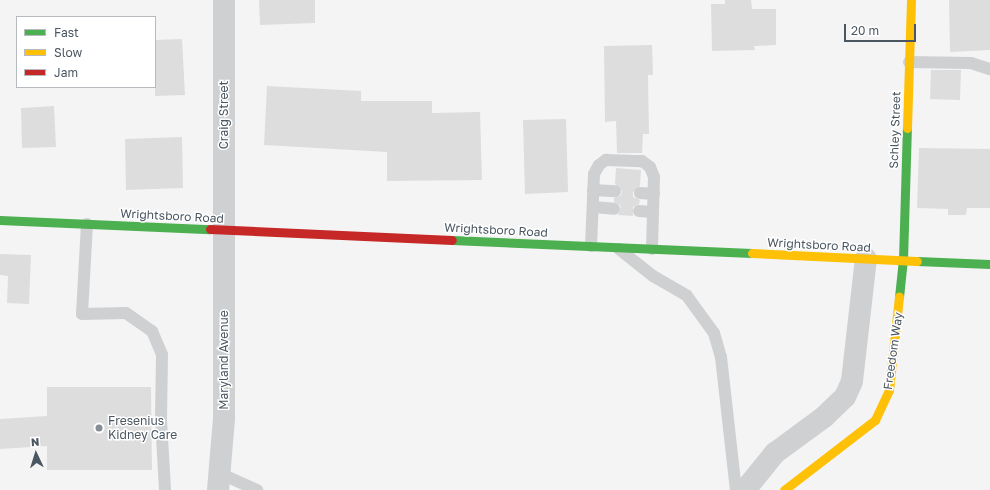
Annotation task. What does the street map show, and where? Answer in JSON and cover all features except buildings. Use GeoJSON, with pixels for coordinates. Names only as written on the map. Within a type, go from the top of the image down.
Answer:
{"type":"FeatureCollection","features":[{"type":"Feature","properties":{"kind":"main road","name":"Schley Street"},"geometry":{"type":"LineString","coordinates":[[903,260],[911,0]]}},
{"type":"Feature","properties":{"kind":"main road","name":"Wrightsboro Road"},"geometry":{"type":"LineString","coordinates":[[0,220],[990,264]]}},
{"type":"Feature","properties":{"kind":"main road","name":"Freedom Way"},"geometry":{"type":"LineString","coordinates":[[784,490],[875,420],[889,390],[903,260]]}},
{"type":"Feature","properties":{"kind":"street","name":"Craig Street"},"geometry":{"type":"LineString","coordinates":[[223,230],[224,0]]}},
{"type":"Feature","properties":{"kind":"street","name":"Maryland Avenue"},"geometry":{"type":"LineString","coordinates":[[219,481],[224,418],[223,230]]}},
{"type":"Feature","properties":{"kind":"street"},"geometry":{"type":"LineString","coordinates":[[745,490],[775,453],[824,417],[845,397],[852,381],[866,259]]}},
{"type":"Feature","properties":{"kind":"lane"},"geometry":{"type":"LineString","coordinates":[[909,62],[971,62],[990,69]]}},
{"type":"Feature","properties":{"kind":"lane"},"geometry":{"type":"LineString","coordinates":[[591,246],[594,174],[606,160],[642,161],[650,168],[654,177],[652,249]]}},
{"type":"Feature","properties":{"kind":"lane"},"geometry":{"type":"LineString","coordinates":[[593,190],[615,191]]}},
{"type":"Feature","properties":{"kind":"lane"},"geometry":{"type":"LineString","coordinates":[[640,193],[654,194]]}},
{"type":"Feature","properties":{"kind":"lane"},"geometry":{"type":"LineString","coordinates":[[593,207],[614,209]]}},
{"type":"Feature","properties":{"kind":"lane"},"geometry":{"type":"LineString","coordinates":[[639,211],[653,212]]}},
{"type":"Feature","properties":{"kind":"lane"},"geometry":{"type":"LineString","coordinates":[[87,224],[82,314],[126,313],[152,331],[162,355],[161,420],[165,490]]}},
{"type":"Feature","properties":{"kind":"lane"},"geometry":{"type":"LineString","coordinates":[[618,248],[653,276],[687,296],[714,333],[721,357],[736,490]]}},
{"type":"Feature","properties":{"kind":"lane"},"geometry":{"type":"LineString","coordinates":[[219,481],[257,490]]}},
{"type":"Feature","properties":{"kind":"traffic: fast"},"geometry":{"type":"LineString","coordinates":[[899,297],[903,260],[907,128]]}},
{"type":"Feature","properties":{"kind":"traffic: fast"},"geometry":{"type":"LineString","coordinates":[[0,220],[210,229]]}},
{"type":"Feature","properties":{"kind":"traffic: fast"},"geometry":{"type":"LineString","coordinates":[[452,240],[752,253]]}},
{"type":"Feature","properties":{"kind":"traffic: fast"},"geometry":{"type":"LineString","coordinates":[[917,261],[990,264]]}},
{"type":"Feature","properties":{"kind":"traffic: slow"},"geometry":{"type":"LineString","coordinates":[[907,128],[911,0]]}},
{"type":"Feature","properties":{"kind":"traffic: slow"},"geometry":{"type":"LineString","coordinates":[[752,253],[917,261]]}},
{"type":"Feature","properties":{"kind":"traffic: slow"},"geometry":{"type":"LineString","coordinates":[[784,490],[875,420],[889,390],[899,297]]}},
{"type":"Feature","properties":{"kind":"traffic: jam"},"geometry":{"type":"LineString","coordinates":[[210,229],[452,240]]}},
{"type":"Feature","properties":{"kind":"place","name":"Fresenius Kidney Care"},"geometry":{"type":"Point","coordinates":[99,428]}}]}
